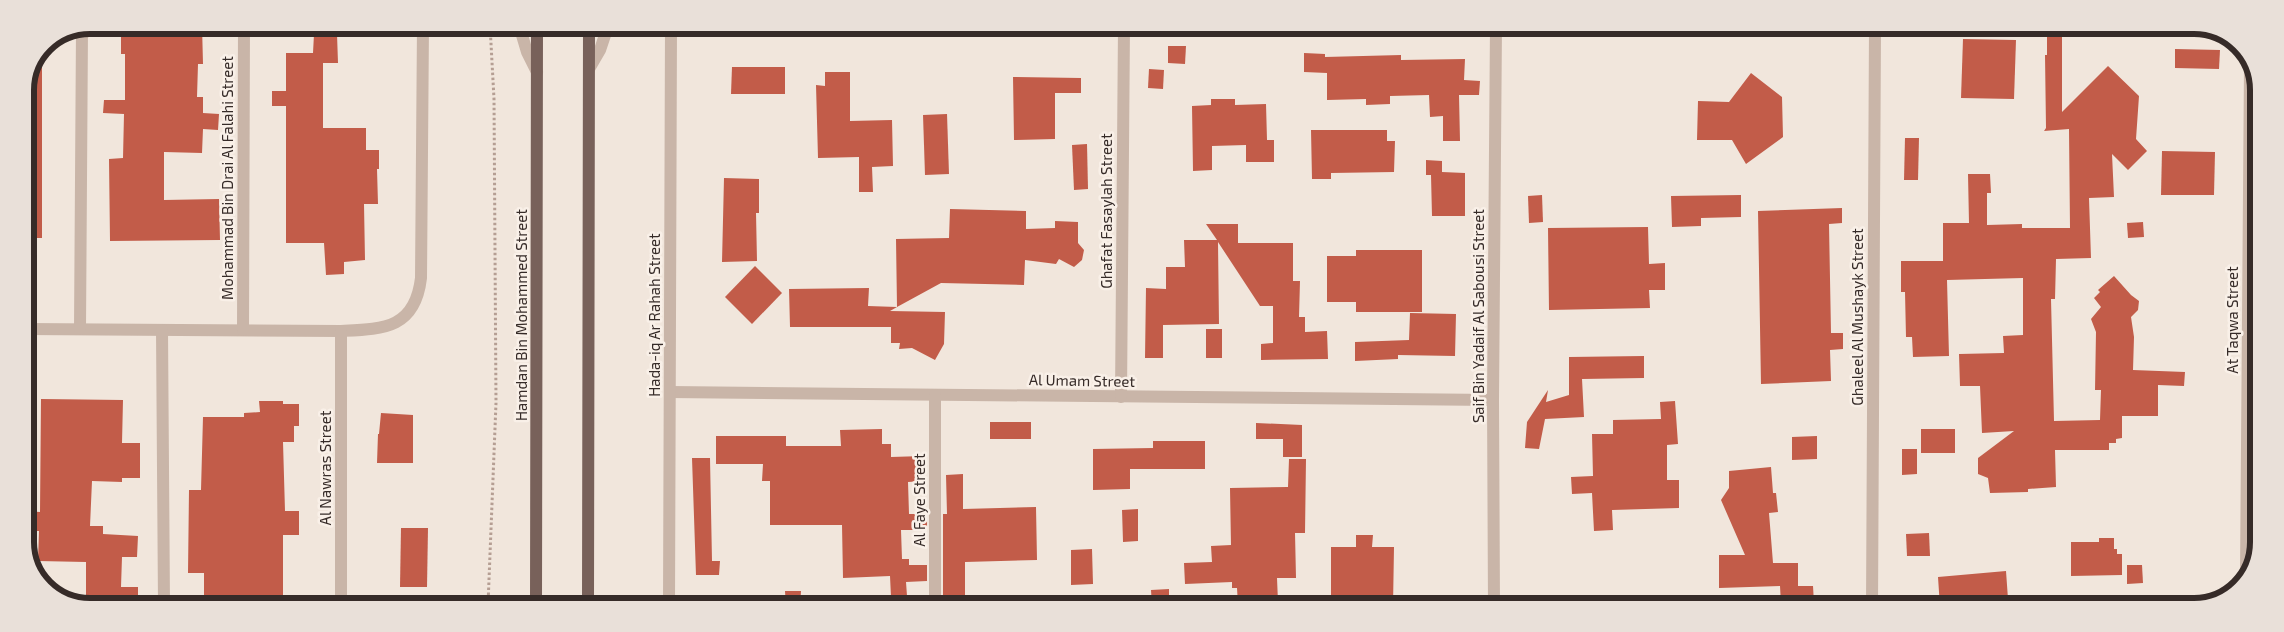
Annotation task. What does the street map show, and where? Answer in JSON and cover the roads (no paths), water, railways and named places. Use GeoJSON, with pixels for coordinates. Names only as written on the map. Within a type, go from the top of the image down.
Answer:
{"type":"FeatureCollection","features":[{"type":"Feature","properties":{"kind":"main road","name":"Hamdan Bin Mohammed Street"},"geometry":{"type":"LineString","coordinates":[[536,598],[537,34]]}},
{"type":"Feature","properties":{"kind":"main road"},"geometry":{"type":"LineString","coordinates":[[588,598],[589,34]]}},
{"type":"Feature","properties":{"kind":"street","name":"Mohammad Bin Drai Al Falahi Street"},"geometry":{"type":"LineString","coordinates":[[243,330],[244,34]]}},
{"type":"Feature","properties":{"kind":"street"},"geometry":{"type":"LineString","coordinates":[[34,329],[341,331],[381,329],[389,326],[410,310],[420,291],[423,34]]}},
{"type":"Feature","properties":{"kind":"street"},"geometry":{"type":"LineString","coordinates":[[522,34],[527,52],[537,72]]}},
{"type":"Feature","properties":{"kind":"street"},"geometry":{"type":"LineString","coordinates":[[589,69],[600,50],[605,34]]}},
{"type":"Feature","properties":{"kind":"street","name":"Hada-iq Ar Rahah Street"},"geometry":{"type":"LineString","coordinates":[[669,598],[671,34]]}},
{"type":"Feature","properties":{"kind":"street","name":"Ghafat Fasaylah Street"},"geometry":{"type":"LineString","coordinates":[[1121,397],[1124,34]]}},
{"type":"Feature","properties":{"kind":"street","name":"Saif Bin Yadaif Al Sabousi Street"},"geometry":{"type":"LineString","coordinates":[[1494,598],[1493,400],[1496,34]]}},
{"type":"Feature","properties":{"kind":"street","name":"Ghaleel Al Mushayk Street"},"geometry":{"type":"LineString","coordinates":[[1872,598],[1875,34]]}},
{"type":"Feature","properties":{"kind":"street"},"geometry":{"type":"LineString","coordinates":[[80,329],[82,35]]}},
{"type":"Feature","properties":{"kind":"street","name":"At Taqwa Street"},"geometry":{"type":"LineString","coordinates":[[2246,561],[2250,240]]}},
{"type":"Feature","properties":{"kind":"street"},"geometry":{"type":"LineString","coordinates":[[162,330],[164,598]]}},
{"type":"Feature","properties":{"kind":"street","name":"Al Nawras Street"},"geometry":{"type":"LineString","coordinates":[[341,331],[341,598]]}},
{"type":"Feature","properties":{"kind":"street","name":"Al Umam Street"},"geometry":{"type":"LineString","coordinates":[[670,392],[1493,400]]}},
{"type":"Feature","properties":{"kind":"street","name":"Al Faye Street"},"geometry":{"type":"LineString","coordinates":[[935,395],[935,598]]}}]}
